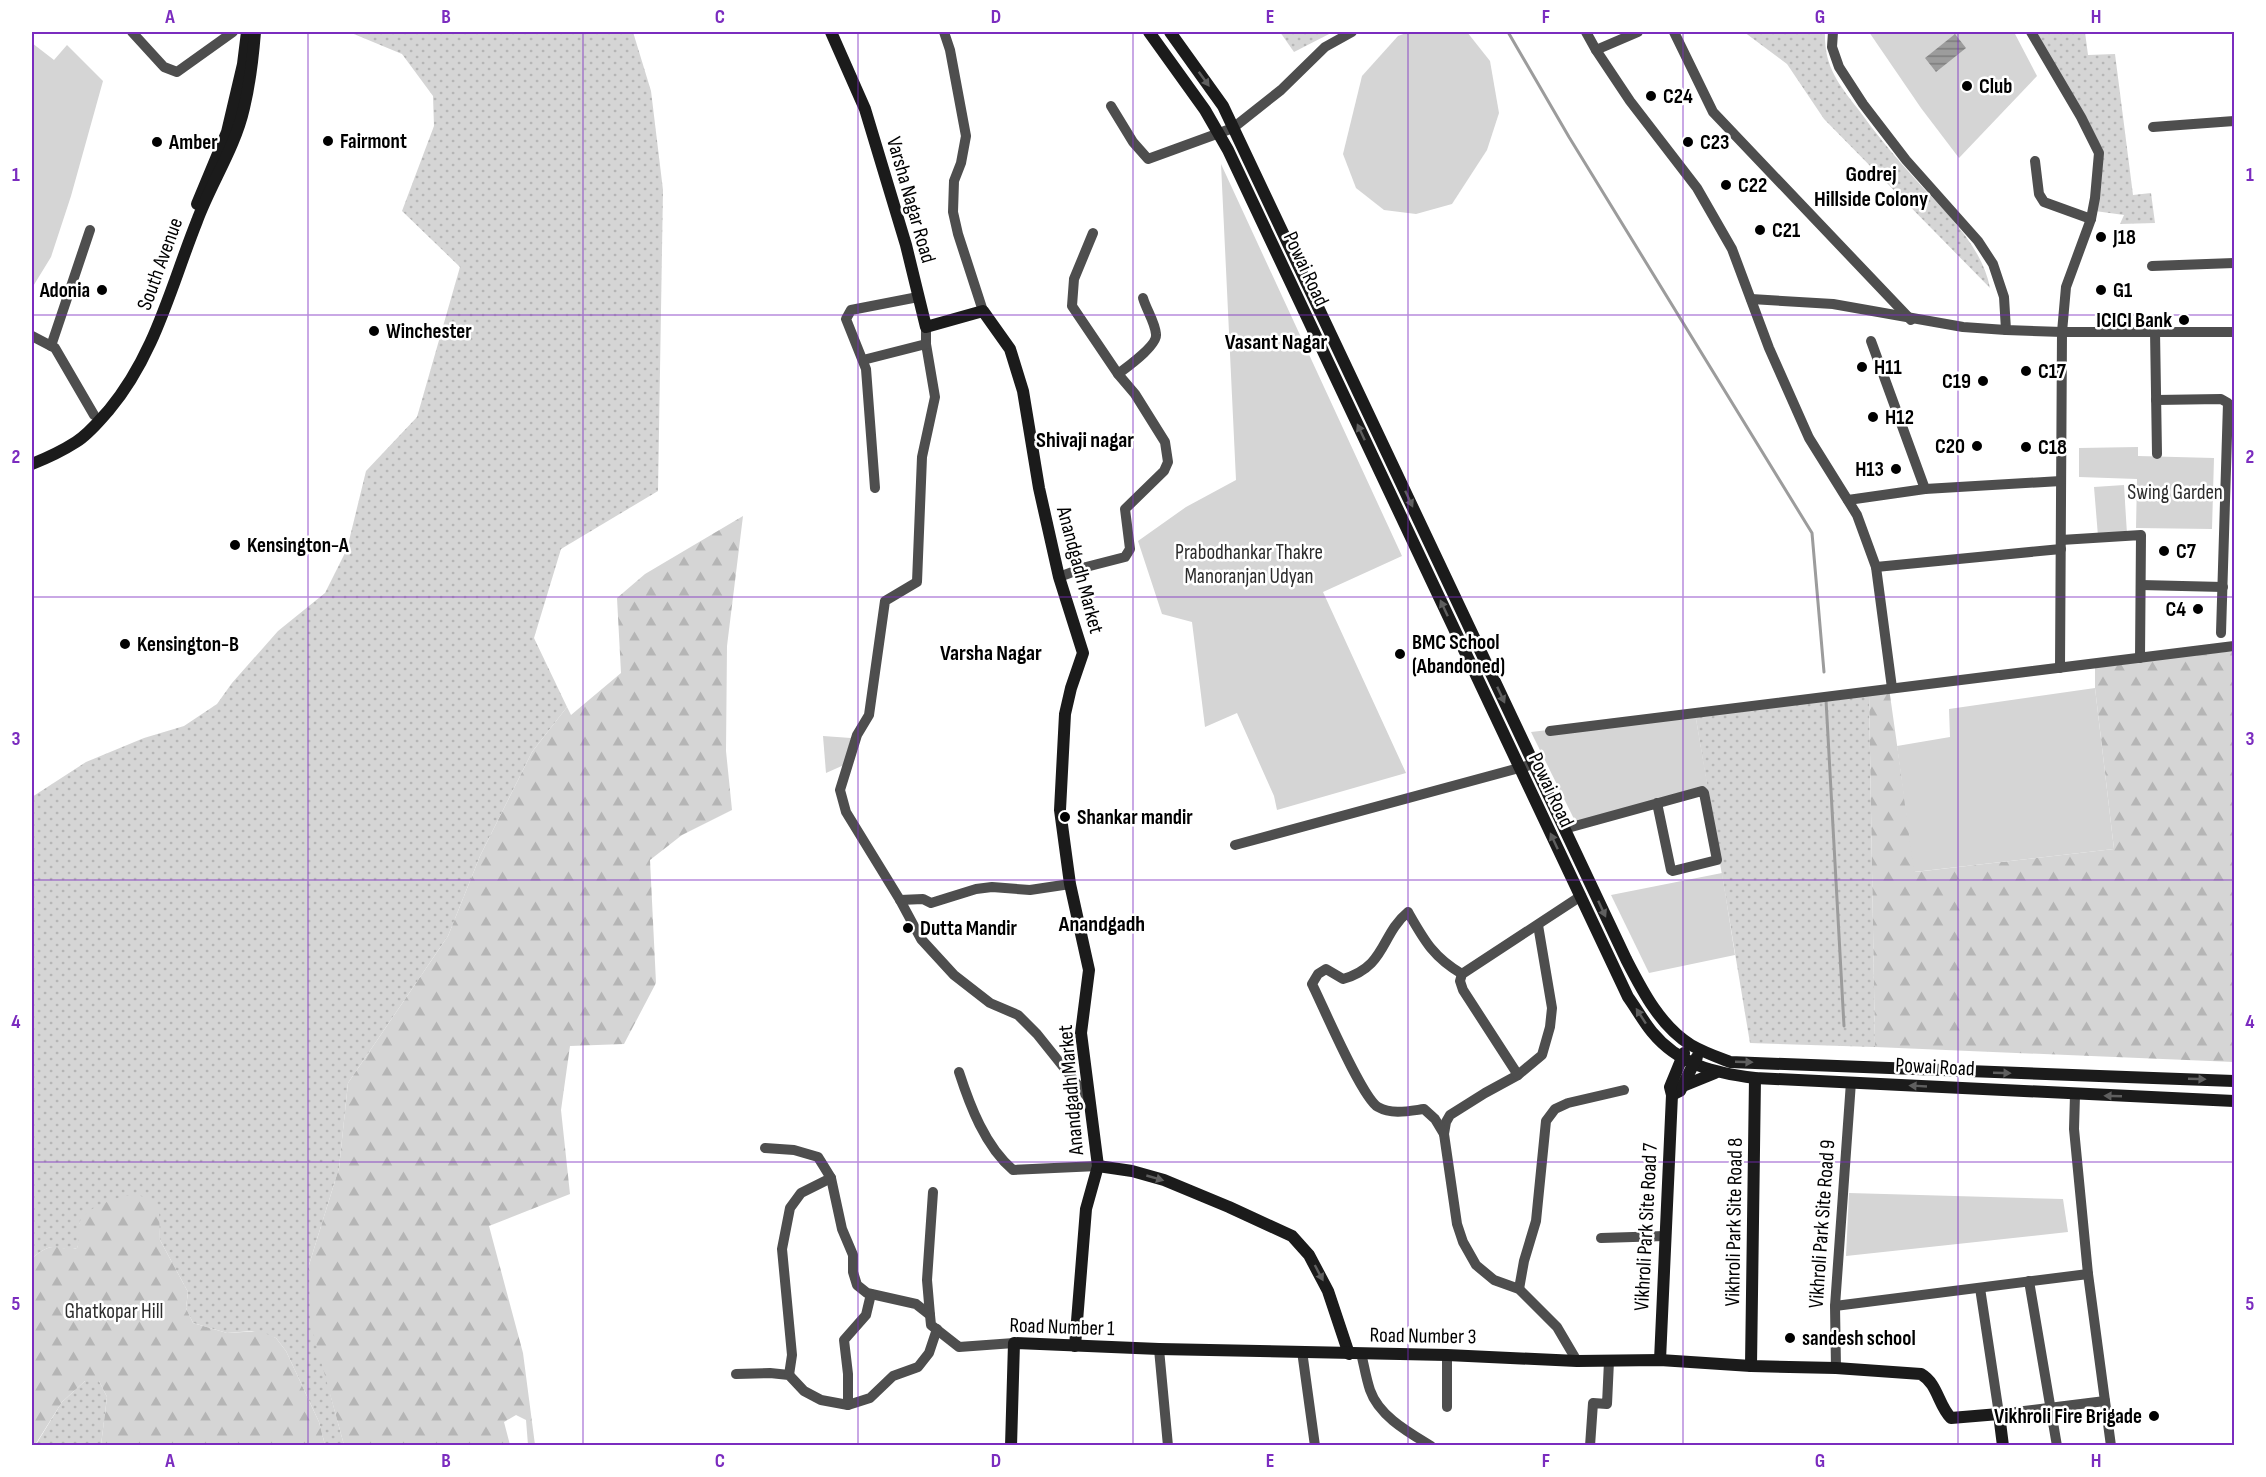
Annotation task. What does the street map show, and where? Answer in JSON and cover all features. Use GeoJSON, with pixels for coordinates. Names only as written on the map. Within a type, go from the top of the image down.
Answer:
{"type":"FeatureCollection","features":[{"type":"Feature","properties":{"kind":"street"},"geometry":{"type":"LineString","coordinates":[[132,32],[164,67],[177,72],[230,33]]}},
{"type":"Feature","properties":{"kind":"street"},"geometry":{"type":"LineString","coordinates":[[32,457],[72,438],[104,405],[139,353],[171,279],[195,208],[227,132],[243,64],[247,32]]}},
{"type":"Feature","properties":{"kind":"street","name":"South Avenue"},"geometry":{"type":"LineString","coordinates":[[32,464],[78,441],[116,402],[142,361],[174,289],[199,216],[219,176],[244,110],[255,32]]}},
{"type":"Feature","properties":{"kind":"street","name":"Varsha Nagar Road"},"geometry":{"type":"LineString","coordinates":[[831,32],[865,109],[906,245],[926,327]]}},
{"type":"Feature","properties":{"kind":"street"},"geometry":{"type":"LineString","coordinates":[[944,32],[950,50],[966,136],[961,163],[954,181],[953,213],[983,312],[926,327],[926,344],[935,397],[922,457],[917,582],[885,601],[869,715],[857,735],[840,790],[846,812],[921,939],[954,975],[990,1004],[1018,1015],[1037,1034],[1089,1099]]}},
{"type":"Feature","properties":{"kind":"street","name":"Powai Road"},"geometry":{"type":"LineString","coordinates":[[1149,32],[1205,110],[1219,134],[1628,997],[1652,1033],[1680,1059],[1715,1073],[1755,1078],[2235,1101]]}},
{"type":"Feature","properties":{"kind":"street","name":"Powai Road"},"geometry":{"type":"LineString","coordinates":[[1170,32],[1223,105],[1641,989],[1664,1021],[1689,1044],[1730,1062],[2235,1080]]}},
{"type":"Feature","properties":{"kind":"street"},"geometry":{"type":"LineString","coordinates":[[1111,106],[1133,142],[1148,159],[1233,128],[1281,90],[1325,47],[1352,32]]}},
{"type":"Feature","properties":{"kind":"street"},"geometry":{"type":"LineString","coordinates":[[1586,32],[1630,101],[1697,188],[1732,249],[1769,348],[1809,438],[1857,515],[1876,567],[1892,688]]}},
{"type":"Feature","properties":{"kind":"street"},"geometry":{"type":"LineString","coordinates":[[1596,50],[1638,32]]}},
{"type":"Feature","properties":{"kind":"street"},"geometry":{"type":"LineString","coordinates":[[1674,32],[1713,112],[1911,320]]}},
{"type":"Feature","properties":{"kind":"street"},"geometry":{"type":"LineString","coordinates":[[1833,32],[1832,46],[1839,67],[1863,104],[1906,160],[1978,241],[1993,264],[2004,297],[2006,330]]}},
{"type":"Feature","properties":{"kind":"street"},"geometry":{"type":"LineString","coordinates":[[2031,32],[2081,117],[2099,153],[2091,219],[2066,287],[2062,332],[2060,668]]}},
{"type":"Feature","properties":{"kind":"street"},"geometry":{"type":"LineString","coordinates":[[2152,127],[2235,122]]}},
{"type":"Feature","properties":{"kind":"street"},"geometry":{"type":"LineString","coordinates":[[2035,161],[2039,194],[2044,202],[2091,219]]}},
{"type":"Feature","properties":{"kind":"street"},"geometry":{"type":"LineString","coordinates":[[51,346],[90,230]]}},
{"type":"Feature","properties":{"kind":"street"},"geometry":{"type":"LineString","coordinates":[[1059,577],[1125,557],[1130,549],[1125,509],[1164,471],[1168,462],[1165,442],[1135,394],[1118,374],[1072,306],[1074,279],[1093,233]]}},
{"type":"Feature","properties":{"kind":"street"},"geometry":{"type":"LineString","coordinates":[[1280,261],[1293,255]]}},
{"type":"Feature","properties":{"kind":"street"},"geometry":{"type":"LineString","coordinates":[[2152,266],[2235,263]]}},
{"type":"Feature","properties":{"kind":"street"},"geometry":{"type":"LineString","coordinates":[[875,488],[866,369],[846,319],[851,310],[918,297]]}},
{"type":"Feature","properties":{"kind":"street"},"geometry":{"type":"LineString","coordinates":[[1118,374],[1147,350],[1156,339],[1156,333],[1143,298]]}},
{"type":"Feature","properties":{"kind":"street"},"geometry":{"type":"LineString","coordinates":[[1751,299],[1833,304],[1911,320],[2006,330],[2235,332]]}},
{"type":"Feature","properties":{"kind":"street","name":"Anandgadh Market"},"geometry":{"type":"LineString","coordinates":[[983,312],[1010,349],[1023,391],[1039,488],[1059,577],[1083,653],[1065,714],[1060,810],[1070,884],[1089,970],[1081,1033],[1098,1166],[1086,1209],[1075,1346]]}},
{"type":"Feature","properties":{"kind":"street"},"geometry":{"type":"LineString","coordinates":[[2155,331],[2157,454]]}},
{"type":"Feature","properties":{"kind":"street"},"geometry":{"type":"LineString","coordinates":[[32,336],[55,348],[94,415]]}},
{"type":"Feature","properties":{"kind":"street"},"geometry":{"type":"LineString","coordinates":[[1871,341],[1925,489]]}},
{"type":"Feature","properties":{"kind":"street"},"geometry":{"type":"LineString","coordinates":[[863,360],[926,344]]}},
{"type":"Feature","properties":{"kind":"street"},"geometry":{"type":"LineString","coordinates":[[2156,400],[2222,399],[2228,403],[2221,633]]}},
{"type":"Feature","properties":{"kind":"street"},"geometry":{"type":"LineString","coordinates":[[1848,500],[1925,489],[2061,481]]}},
{"type":"Feature","properties":{"kind":"street"},"geometry":{"type":"LineString","coordinates":[[1876,567],[2141,535],[2140,658]]}},
{"type":"Feature","properties":{"kind":"street"},"geometry":{"type":"LineString","coordinates":[[2141,585],[2223,587]]}},
{"type":"Feature","properties":{"kind":"street"},"geometry":{"type":"LineString","coordinates":[[1550,731],[2235,646]]}},
{"type":"Feature","properties":{"kind":"street"},"geometry":{"type":"LineString","coordinates":[[1235,845],[1534,764]]}},
{"type":"Feature","properties":{"kind":"street"},"geometry":{"type":"LineString","coordinates":[[1564,829],[1657,803],[1703,792],[1717,860],[1671,870],[1657,803]]}},
{"type":"Feature","properties":{"kind":"street"},"geometry":{"type":"LineString","coordinates":[[900,900],[923,899],[931,903],[976,889],[992,887],[1030,890],[1070,884]]}},
{"type":"Feature","properties":{"kind":"street"},"geometry":{"type":"LineString","coordinates":[[1518,1075],[1463,990],[1460,981],[1462,974],[1581,896]]}},
{"type":"Feature","properties":{"kind":"street"},"geometry":{"type":"LineString","coordinates":[[1444,1134],[1435,1119],[1424,1109],[1394,1112],[1376,1107],[1357,1077],[1312,984],[1318,974],[1326,969],[1343,979],[1360,974],[1382,952],[1399,919],[1408,912],[1426,942],[1443,963],[1462,974]]}},
{"type":"Feature","properties":{"kind":"street"},"geometry":{"type":"LineString","coordinates":[[1538,925],[1552,1008],[1550,1027],[1542,1055],[1518,1075],[1450,1115],[1444,1134],[1457,1224],[1463,1242],[1476,1265],[1494,1280],[1519,1289],[1557,1328],[1577,1361]]}},
{"type":"Feature","properties":{"kind":"street","name":"Vikhroli Park Site Road 7"},"geometry":{"type":"LineString","coordinates":[[1660,1360],[1672,1095],[1670,1087],[1680,1059],[1689,1044]]}},
{"type":"Feature","properties":{"kind":"street"},"geometry":{"type":"LineString","coordinates":[[1672,1095],[1680,1091],[1701,1050]]}},
{"type":"Feature","properties":{"kind":"street"},"geometry":{"type":"LineString","coordinates":[[959,1072],[969,1103],[986,1135],[1002,1161],[1013,1170],[1098,1166]]}},
{"type":"Feature","properties":{"kind":"street"},"geometry":{"type":"LineString","coordinates":[[1683,1086],[1715,1073]]}},
{"type":"Feature","properties":{"kind":"street","name":"Vikhroli Park Site Road 8"},"geometry":{"type":"LineString","coordinates":[[1751,1366],[1755,1078]]}},
{"type":"Feature","properties":{"kind":"street","name":"Vikhroli Park Site Road 9"},"geometry":{"type":"LineString","coordinates":[[1836,1368],[1835,1306],[1851,1082]]}},
{"type":"Feature","properties":{"kind":"street"},"geometry":{"type":"LineString","coordinates":[[1519,1289],[1524,1261],[1536,1221],[1546,1121],[1555,1109],[1568,1103],[1624,1090]]}},
{"type":"Feature","properties":{"kind":"street"},"geometry":{"type":"LineString","coordinates":[[2075,1095],[2074,1129],[2088,1274],[2111,1446]]}},
{"type":"Feature","properties":{"kind":"street"},"geometry":{"type":"LineString","coordinates":[[765,1148],[794,1150],[818,1157],[831,1178],[842,1229],[853,1255],[853,1272],[857,1285],[871,1294],[916,1304],[930,1315]]}},
{"type":"Feature","properties":{"kind":"street","name":"Road Number 3"},"geometry":{"type":"LineString","coordinates":[[1098,1166],[1132,1171],[1164,1180],[1292,1236],[1309,1255],[1328,1290],[1355,1354],[1447,1355],[1577,1361],[1660,1360],[1922,1374],[1930,1380],[1943,1409],[1951,1418],[1999,1414]]}},
{"type":"Feature","properties":{"kind":"street"},"geometry":{"type":"LineString","coordinates":[[789,1375],[792,1355],[782,1249],[790,1208],[801,1193],[831,1178]]}},
{"type":"Feature","properties":{"kind":"street"},"geometry":{"type":"LineString","coordinates":[[930,1315],[927,1280],[933,1192]]}},
{"type":"Feature","properties":{"kind":"street"},"geometry":{"type":"LineString","coordinates":[[1601,1238],[1665,1236]]}},
{"type":"Feature","properties":{"kind":"street"},"geometry":{"type":"LineString","coordinates":[[1835,1306],[2088,1274]]}},
{"type":"Feature","properties":{"kind":"street"},"geometry":{"type":"LineString","coordinates":[[2029,1281],[2057,1446]]}},
{"type":"Feature","properties":{"kind":"street"},"geometry":{"type":"LineString","coordinates":[[1980,1287],[2003,1446]]}},
{"type":"Feature","properties":{"kind":"street"},"geometry":{"type":"LineString","coordinates":[[848,1406],[848,1374],[844,1340],[866,1315],[871,1294]]}},
{"type":"Feature","properties":{"kind":"street","name":"Road Number 1"},"geometry":{"type":"LineString","coordinates":[[930,1315],[931,1325],[959,1347],[1014,1343],[1159,1350],[1302,1351],[1355,1354]]}},
{"type":"Feature","properties":{"kind":"street"},"geometry":{"type":"LineString","coordinates":[[736,1374],[789,1375],[804,1391],[821,1400],[848,1406],[870,1398],[893,1376],[918,1367],[929,1353],[937,1329]]}},
{"type":"Feature","properties":{"kind":"street"},"geometry":{"type":"LineString","coordinates":[[1011,1446],[1014,1343]]}},
{"type":"Feature","properties":{"kind":"street"},"geometry":{"type":"LineString","coordinates":[[1159,1350],[1168,1446]]}},
{"type":"Feature","properties":{"kind":"street"},"geometry":{"type":"LineString","coordinates":[[1302,1351],[1315,1446]]}},
{"type":"Feature","properties":{"kind":"street"},"geometry":{"type":"LineString","coordinates":[[1355,1354],[1370,1392],[1380,1406],[1399,1427],[1431,1446]]}},
{"type":"Feature","properties":{"kind":"street"},"geometry":{"type":"LineString","coordinates":[[1447,1355],[1447,1407]]}},
{"type":"Feature","properties":{"kind":"street"},"geometry":{"type":"LineString","coordinates":[[1590,1446],[1593,1403],[1607,1404],[1609,1361]]}},
{"type":"Feature","properties":{"kind":"street"},"geometry":{"type":"LineString","coordinates":[[1999,1414],[2105,1401]]}},
{"type":"Feature","properties":{"kind":"green space"},"geometry":{"type":"Polygon","coordinates":[[[349,32],[633,32],[651,91],[663,190],[658,491],[561,549],[534,638],[567,707],[532,752],[480,856],[448,936],[348,1083],[339,1168],[309,1265],[331,1397],[344,1445],[325,1445],[319,1422],[286,1351],[276,1338],[252,1331],[227,1333],[193,1323],[186,1308],[188,1292],[160,1240],[159,1226],[79,1223],[80,1240],[77,1248],[50,1247],[32,1258],[32,797],[86,762],[144,738],[184,726],[217,704],[232,683],[278,631],[325,593],[347,549],[366,471],[417,417],[460,267],[402,211],[434,126],[433,96],[402,54],[349,32]]]}},
{"type":"Feature","properties":{"kind":"green space"},"geometry":{"type":"Polygon","coordinates":[[[1280,32],[1333,32],[1294,52],[1280,32]]]}},
{"type":"Feature","properties":{"kind":"green space"},"geometry":{"type":"Polygon","coordinates":[[[1409,32],[1467,32],[1490,61],[1499,113],[1487,150],[1452,204],[1416,214],[1384,210],[1356,188],[1343,154],[1362,76],[1398,36],[1409,32]]]}},
{"type":"Feature","properties":{"kind":"green space"},"geometry":{"type":"Polygon","coordinates":[[[1744,32],[1825,32],[1827,55],[1839,82],[1886,145],[1950,216],[1970,243],[1986,272],[1990,288],[1824,119],[1787,64],[1744,32]]]}},
{"type":"Feature","properties":{"kind":"green space","name":"Club"},"geometry":{"type":"Polygon","coordinates":[[[1869,32],[2014,32],[2037,76],[1959,158],[1921,108],[1869,32]]]}},
{"type":"Feature","properties":{"kind":"green space"},"geometry":{"type":"Polygon","coordinates":[[[2035,32],[2085,32],[2088,55],[2115,54],[2133,195],[2151,193],[2155,223],[2120,224],[2124,215],[2095,211],[2096,151],[2035,32]]]}},
{"type":"Feature","properties":{"kind":"green space"},"geometry":{"type":"Polygon","coordinates":[[[32,43],[54,60],[67,45],[103,81],[71,196],[51,257],[32,288],[32,43]]]}},
{"type":"Feature","properties":{"kind":"green space","name":"Prabodhankar Thakre Manoranjan Udyan"},"geometry":{"type":"Polygon","coordinates":[[[1221,164],[1402,556],[1323,592],[1406,773],[1277,810],[1274,796],[1237,713],[1205,727],[1192,622],[1162,614],[1138,541],[1186,507],[1236,480],[1221,164]]]}},
{"type":"Feature","properties":{"kind":"green space","name":"Swing Garden"},"geometry":{"type":"Polygon","coordinates":[[[2138,447],[2138,456],[2214,458],[2212,529],[2136,528],[2137,479],[2079,477],[2079,448],[2138,447]]]}},
{"type":"Feature","properties":{"kind":"green space"},"geometry":{"type":"Polygon","coordinates":[[[2124,485],[2127,534],[2098,536],[2094,487],[2124,485]]]}},
{"type":"Feature","properties":{"kind":"green space"},"geometry":{"type":"Polygon","coordinates":[[[743,516],[727,646],[726,751],[732,810],[682,835],[650,860],[656,983],[624,1044],[570,1046],[561,1110],[570,1194],[489,1226],[523,1353],[535,1445],[528,1445],[526,1420],[516,1415],[504,1422],[510,1445],[344,1445],[310,1321],[309,1265],[339,1168],[348,1083],[448,936],[480,856],[532,752],[567,707],[571,715],[621,673],[617,598],[645,574],[743,516]]]}},
{"type":"Feature","properties":{"kind":"green space"},"geometry":{"type":"Polygon","coordinates":[[[2234,651],[2234,1062],[1875,1047],[1869,692],[1889,688],[1915,872],[2114,849],[2095,688],[2095,665],[2234,651]]]}},
{"type":"Feature","properties":{"kind":"green space"},"geometry":{"type":"Polygon","coordinates":[[[2095,688],[2114,849],[1914,872],[1897,746],[1950,737],[1949,709],[2095,688]]]}},
{"type":"Feature","properties":{"kind":"green space"},"geometry":{"type":"Polygon","coordinates":[[[1869,692],[1875,1047],[1750,1043],[1695,713],[1869,692]]]}},
{"type":"Feature","properties":{"kind":"green space"},"geometry":{"type":"Polygon","coordinates":[[[1695,713],[1709,794],[1576,823],[1531,732],[1695,713]]]}},
{"type":"Feature","properties":{"kind":"green space"},"geometry":{"type":"Polygon","coordinates":[[[823,736],[851,738],[844,765],[826,773],[823,736]]]}},
{"type":"Feature","properties":{"kind":"green space"},"geometry":{"type":"Polygon","coordinates":[[[1722,873],[1735,955],[1649,973],[1611,895],[1722,873]]]}},
{"type":"Feature","properties":{"kind":"green space"},"geometry":{"type":"Polygon","coordinates":[[[1849,1193],[2063,1199],[2068,1232],[1846,1256],[1849,1193]]]}},
{"type":"Feature","properties":{"kind":"green space","name":"Ghatkopar Hill"},"geometry":{"type":"Polygon","coordinates":[[[133,1194],[148,1198],[159,1210],[160,1240],[188,1292],[186,1308],[193,1323],[227,1333],[260,1331],[276,1338],[286,1351],[319,1422],[325,1445],[101,1445],[107,1397],[99,1381],[85,1381],[62,1402],[35,1445],[32,1445],[32,1258],[50,1247],[77,1248],[79,1224],[87,1213],[102,1204],[133,1194]]]}},
{"type":"Feature","properties":{"kind":"green space"},"geometry":{"type":"Polygon","coordinates":[[[85,1381],[99,1381],[107,1397],[101,1445],[35,1446],[62,1402],[85,1381]]]}},
{"type":"Feature","properties":{"kind":"shaded area"},"geometry":{"type":"Polygon","coordinates":[[[1955,34],[1966,48],[1936,72],[1925,58],[1955,34]]]}},
{"type":"Feature","properties":{"kind":"waterway"},"geometry":{"type":"LineString","coordinates":[[1508,32],[1569,137],[1812,533],[1824,672]]}},
{"type":"Feature","properties":{"kind":"waterway"},"geometry":{"type":"LineString","coordinates":[[1826,700],[1844,1026]]}},
{"type":"Feature","properties":{"kind":"place","name":"Club"},"geometry":{"type":"Point","coordinates":[1967,86]}},
{"type":"Feature","properties":{"kind":"place","name":"C24"},"geometry":{"type":"Point","coordinates":[1651,96]}},
{"type":"Feature","properties":{"kind":"place","name":"Fairmont"},"geometry":{"type":"Point","coordinates":[328,141]}},
{"type":"Feature","properties":{"kind":"place","name":"Amber"},"geometry":{"type":"Point","coordinates":[157,142]}},
{"type":"Feature","properties":{"kind":"place","name":"C23"},"geometry":{"type":"Point","coordinates":[1688,142]}},
{"type":"Feature","properties":{"kind":"place","name":"C22"},"geometry":{"type":"Point","coordinates":[1726,185]}},
{"type":"Feature","properties":{"kind":"place","name":"C21"},"geometry":{"type":"Point","coordinates":[1760,230]}},
{"type":"Feature","properties":{"kind":"place","name":"J18"},"geometry":{"type":"Point","coordinates":[2101,237]}},
{"type":"Feature","properties":{"kind":"place","name":"Adonia"},"geometry":{"type":"Point","coordinates":[102,290]}},
{"type":"Feature","properties":{"kind":"place","name":"G1"},"geometry":{"type":"Point","coordinates":[2101,290]}},
{"type":"Feature","properties":{"kind":"place","name":"ICICI Bank"},"geometry":{"type":"Point","coordinates":[2184,320]}},
{"type":"Feature","properties":{"kind":"place","name":"Winchester"},"geometry":{"type":"Point","coordinates":[374,331]}},
{"type":"Feature","properties":{"kind":"place","name":"H11"},"geometry":{"type":"Point","coordinates":[1862,367]}},
{"type":"Feature","properties":{"kind":"place","name":"C17"},"geometry":{"type":"Point","coordinates":[2026,371]}},
{"type":"Feature","properties":{"kind":"place","name":"C19"},"geometry":{"type":"Point","coordinates":[1983,381]}},
{"type":"Feature","properties":{"kind":"place","name":"H12"},"geometry":{"type":"Point","coordinates":[1873,417]}},
{"type":"Feature","properties":{"kind":"place","name":"C20"},"geometry":{"type":"Point","coordinates":[1977,446]}},
{"type":"Feature","properties":{"kind":"place","name":"C18"},"geometry":{"type":"Point","coordinates":[2026,447]}},
{"type":"Feature","properties":{"kind":"place","name":"H13"},"geometry":{"type":"Point","coordinates":[1896,469]}},
{"type":"Feature","properties":{"kind":"place","name":"Kensington-A"},"geometry":{"type":"Point","coordinates":[235,545]}},
{"type":"Feature","properties":{"kind":"place","name":"C7"},"geometry":{"type":"Point","coordinates":[2164,551]}},
{"type":"Feature","properties":{"kind":"place","name":"C4"},"geometry":{"type":"Point","coordinates":[2198,609]}},
{"type":"Feature","properties":{"kind":"place","name":"Kensington-B"},"geometry":{"type":"Point","coordinates":[125,644]}},
{"type":"Feature","properties":{"kind":"place","name":"BMC School (Abandoned)"},"geometry":{"type":"Point","coordinates":[1400,654]}},
{"type":"Feature","properties":{"kind":"place","name":"Shankar mandir"},"geometry":{"type":"Point","coordinates":[1065,817]}},
{"type":"Feature","properties":{"kind":"place","name":"Dutta Mandir"},"geometry":{"type":"Point","coordinates":[908,928]}},
{"type":"Feature","properties":{"kind":"place","name":"sandesh school"},"geometry":{"type":"Point","coordinates":[1790,1338]}},
{"type":"Feature","properties":{"kind":"place","name":"Vikhroli Fire Brigade"},"geometry":{"type":"Point","coordinates":[2154,1416]}},
{"type":"Feature","properties":{"kind":"district","name":"Godrej Hillside Colony"},"geometry":{"type":"Point","coordinates":[1871,186]}},
{"type":"Feature","properties":{"kind":"district","name":"Vasant Nagar"},"geometry":{"type":"Point","coordinates":[1276,342]}},
{"type":"Feature","properties":{"kind":"district","name":"Shivaji nagar"},"geometry":{"type":"Point","coordinates":[1085,440]}},
{"type":"Feature","properties":{"kind":"district","name":"Varsha Nagar"},"geometry":{"type":"Point","coordinates":[991,653]}},
{"type":"Feature","properties":{"kind":"district","name":"Anandgadh"},"geometry":{"type":"Point","coordinates":[1102,924]}}]}
